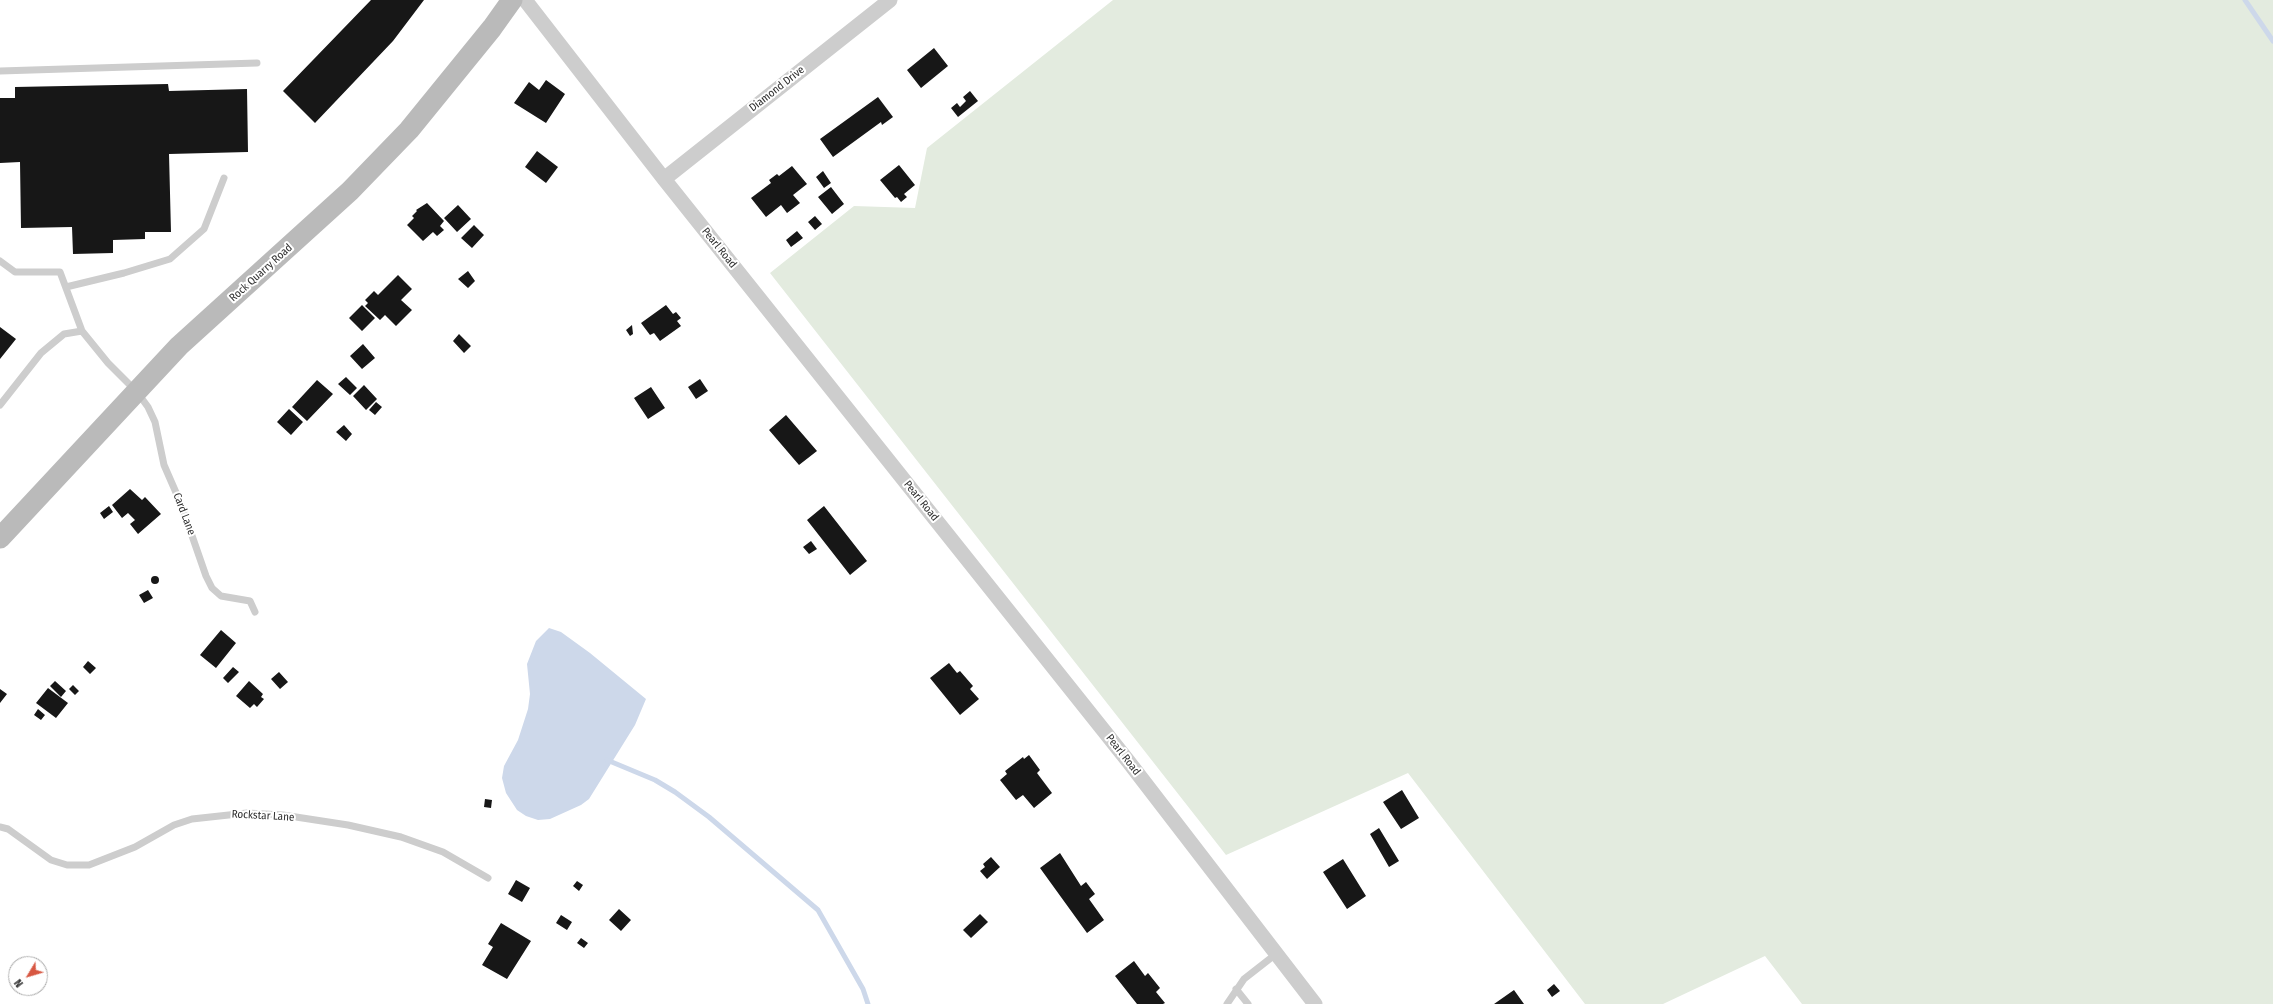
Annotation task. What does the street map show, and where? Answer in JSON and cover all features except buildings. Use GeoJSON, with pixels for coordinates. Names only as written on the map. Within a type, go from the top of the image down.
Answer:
{"type":"FeatureCollection","features":[{"type":"Feature","properties":{"kind":"main road","name":"Rock Quarry Road"},"geometry":{"type":"LineString","coordinates":[[0,538],[180,346],[350,191],[409,130],[512,0]]}},
{"type":"Feature","properties":{"kind":"street","name":"Pearl Road"},"geometry":{"type":"LineString","coordinates":[[525,0],[664,179],[1128,761],[1315,1004]]}},
{"type":"Feature","properties":{"kind":"street","name":"Diamond Drive"},"geometry":{"type":"LineString","coordinates":[[664,179],[890,0]]}},
{"type":"Feature","properties":{"kind":"lane"},"geometry":{"type":"LineString","coordinates":[[0,71],[257,63]]}},
{"type":"Feature","properties":{"kind":"lane"},"geometry":{"type":"LineString","coordinates":[[66,287],[124,273],[170,259],[204,229],[224,178]]}},
{"type":"Feature","properties":{"kind":"lane"},"geometry":{"type":"LineString","coordinates":[[0,261],[15,272],[60,272],[82,331],[108,363],[137,392]]}},
{"type":"Feature","properties":{"kind":"lane"},"geometry":{"type":"LineString","coordinates":[[0,405],[41,353],[64,334],[82,331]]}},
{"type":"Feature","properties":{"kind":"lane","name":"Card Lane"},"geometry":{"type":"LineString","coordinates":[[137,392],[155,422],[164,465],[182,504],[206,576],[212,588],[220,596],[250,601],[255,612]]}},
{"type":"Feature","properties":{"kind":"lane","name":"Rockstar Lane"},"geometry":{"type":"LineString","coordinates":[[0,826],[8,829],[51,860],[67,865],[88,865],[135,847],[174,825],[192,819],[247,813],[283,815],[401,837],[443,852],[488,878]]}},
{"type":"Feature","properties":{"kind":"lane"},"geometry":{"type":"LineString","coordinates":[[1227,1004],[1236,989],[1253,971],[1276,954]]}},
{"type":"Feature","properties":{"kind":"lane"},"geometry":{"type":"LineString","coordinates":[[1236,989],[1248,1004]]}},
{"type":"Feature","properties":{"kind":"shaded area"},"geometry":{"type":"Polygon","coordinates":[[[1113,0],[2273,0],[2273,1004],[1802,1004],[1765,956],[1663,1004],[1585,1004],[1408,773],[1226,855],[770,273],[854,206],[915,208],[927,148],[1113,0]]]}},
{"type":"Feature","properties":{"kind":"water"},"geometry":{"type":"Polygon","coordinates":[[[549,628],[561,632],[590,653],[646,699],[635,725],[589,799],[581,805],[550,819],[538,820],[526,816],[517,810],[506,793],[502,778],[504,766],[518,740],[528,709],[530,694],[527,664],[536,641],[549,628]]]}},
{"type":"Feature","properties":{"kind":"waterway"},"geometry":{"type":"LineString","coordinates":[[2245,0],[2273,41]]}},
{"type":"Feature","properties":{"kind":"waterway"},"geometry":{"type":"LineString","coordinates":[[607,760],[655,780],[675,792],[709,817],[818,910],[863,989],[868,1004]]}}]}
